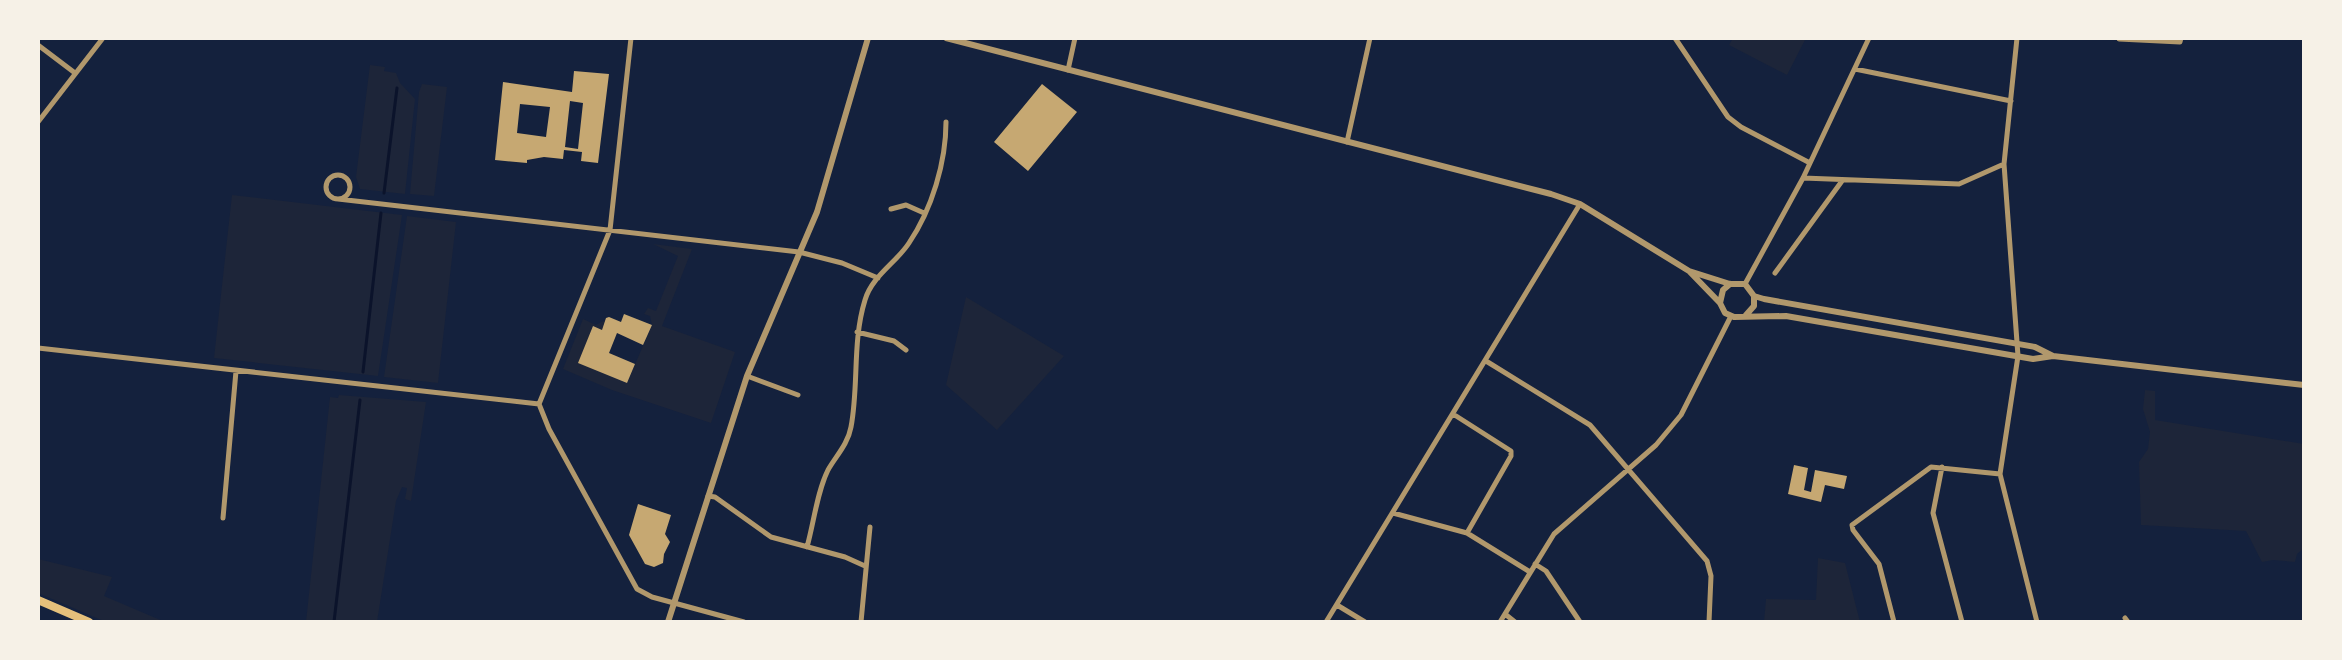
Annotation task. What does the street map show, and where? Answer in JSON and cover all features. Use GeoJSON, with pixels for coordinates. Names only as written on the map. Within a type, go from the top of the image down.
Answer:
{"type":"FeatureCollection","features":[{"type":"Feature","properties":{"kind":"main road"},"geometry":{"type":"LineString","coordinates":[[38,600],[89,622]]}},
{"type":"Feature","properties":{"kind":"street"},"geometry":{"type":"LineString","coordinates":[[38,122],[103,38]]}},
{"type":"Feature","properties":{"kind":"street"},"geometry":{"type":"LineString","coordinates":[[631,38],[610,230],[539,404],[549,429],[630,582],[652,597],[744,622]]}},
{"type":"Feature","properties":{"kind":"street"},"geometry":{"type":"LineString","coordinates":[[668,622],[747,376],[817,212],[868,38]]}},
{"type":"Feature","properties":{"kind":"street"},"geometry":{"type":"LineString","coordinates":[[946,38],[1551,194],[1580,204],[1689,271],[1730,284],[1745,284]]}},
{"type":"Feature","properties":{"kind":"street"},"geometry":{"type":"LineString","coordinates":[[1068,70],[1075,38]]}},
{"type":"Feature","properties":{"kind":"street"},"geometry":{"type":"LineString","coordinates":[[1347,143],[1370,38]]}},
{"type":"Feature","properties":{"kind":"street"},"geometry":{"type":"LineString","coordinates":[[1675,38],[1728,117],[1810,163]]}},
{"type":"Feature","properties":{"kind":"street"},"geometry":{"type":"LineString","coordinates":[[1745,284],[1803,178],[1869,38]]}},
{"type":"Feature","properties":{"kind":"street"},"geometry":{"type":"LineString","coordinates":[[2017,38],[2004,164],[2018,356],[2000,474],[2037,622]]}},
{"type":"Feature","properties":{"kind":"street"},"geometry":{"type":"LineString","coordinates":[[2119,39],[2180,42],[2181,38]]}},
{"type":"Feature","properties":{"kind":"street"},"geometry":{"type":"LineString","coordinates":[[38,45],[75,73]]}},
{"type":"Feature","properties":{"kind":"street"},"geometry":{"type":"LineString","coordinates":[[1855,69],[2011,101]]}},
{"type":"Feature","properties":{"kind":"street"},"geometry":{"type":"LineString","coordinates":[[807,547],[827,472],[851,428],[857,332],[865,298],[878,278],[909,244],[924,213],[940,167],[946,142],[946,122]]}},
{"type":"Feature","properties":{"kind":"street"},"geometry":{"type":"LineString","coordinates":[[1803,178],[1959,184],[2004,164]]}},
{"type":"Feature","properties":{"kind":"street"},"geometry":{"type":"LineString","coordinates":[[338,199],[348,194],[350,188],[349,182],[341,174],[329,177],[326,182],[328,194],[338,199],[799,252],[842,263],[878,278]]}},
{"type":"Feature","properties":{"kind":"street"},"geometry":{"type":"LineString","coordinates":[[1775,273],[1843,180]]}},
{"type":"Feature","properties":{"kind":"street"},"geometry":{"type":"LineString","coordinates":[[350,188],[360,200]]}},
{"type":"Feature","properties":{"kind":"street"},"geometry":{"type":"LineString","coordinates":[[1326,622],[1580,204]]}},
{"type":"Feature","properties":{"kind":"street"},"geometry":{"type":"LineString","coordinates":[[891,209],[906,205],[924,213]]}},
{"type":"Feature","properties":{"kind":"street"},"geometry":{"type":"LineString","coordinates":[[1689,271],[1731,316],[1786,316],[2033,359],[2053,356],[2304,385]]}},
{"type":"Feature","properties":{"kind":"street"},"geometry":{"type":"LineString","coordinates":[[1720,303],[1723,290],[1730,284]]}},
{"type":"Feature","properties":{"kind":"street"},"geometry":{"type":"LineString","coordinates":[[1745,284],[1754,296],[1754,306],[1746,315]]}},
{"type":"Feature","properties":{"kind":"street"},"geometry":{"type":"LineString","coordinates":[[1754,296],[2035,347],[2053,356]]}},
{"type":"Feature","properties":{"kind":"street"},"geometry":{"type":"LineString","coordinates":[[1500,622],[1561,526],[1656,445],[1681,415],[1731,316]]}},
{"type":"Feature","properties":{"kind":"street"},"geometry":{"type":"LineString","coordinates":[[857,332],[894,341],[906,350]]}},
{"type":"Feature","properties":{"kind":"street"},"geometry":{"type":"LineString","coordinates":[[38,348],[539,404]]}},
{"type":"Feature","properties":{"kind":"street"},"geometry":{"type":"LineString","coordinates":[[1486,361],[1590,425],[1707,561],[1711,576],[1709,622]]}},
{"type":"Feature","properties":{"kind":"street"},"geometry":{"type":"LineString","coordinates":[[223,518],[236,371]]}},
{"type":"Feature","properties":{"kind":"street"},"geometry":{"type":"LineString","coordinates":[[747,376],[798,395]]}},
{"type":"Feature","properties":{"kind":"street"},"geometry":{"type":"LineString","coordinates":[[1453,414],[1511,451],[1467,533]]}},
{"type":"Feature","properties":{"kind":"street"},"geometry":{"type":"LineString","coordinates":[[1894,622],[1879,564],[1852,525],[1931,467],[2000,474]]}},
{"type":"Feature","properties":{"kind":"street"},"geometry":{"type":"LineString","coordinates":[[1942,467],[1933,513],[1962,622]]}},
{"type":"Feature","properties":{"kind":"street"},"geometry":{"type":"LineString","coordinates":[[708,496],[715,497],[761,532],[865,566]]}},
{"type":"Feature","properties":{"kind":"street"},"geometry":{"type":"LineString","coordinates":[[1393,513],[1467,533],[1530,572]]}},
{"type":"Feature","properties":{"kind":"street"},"geometry":{"type":"LineString","coordinates":[[861,622],[870,527]]}},
{"type":"Feature","properties":{"kind":"street"},"geometry":{"type":"LineString","coordinates":[[1535,564],[1546,571],[1580,622]]}},
{"type":"Feature","properties":{"kind":"street"},"geometry":{"type":"LineString","coordinates":[[1337,605],[1365,622]]}},
{"type":"Feature","properties":{"kind":"street"},"geometry":{"type":"LineString","coordinates":[[1505,614],[1515,622]]}},
{"type":"Feature","properties":{"kind":"shaded area"},"geometry":{"type":"Polygon","coordinates":[[[1733,38],[1806,38],[1787,75],[1729,45],[1733,38]]]}},
{"type":"Feature","properties":{"kind":"shaded area"},"geometry":{"type":"Polygon","coordinates":[[[370,65],[385,67],[384,71],[396,73],[400,83],[415,99],[405,194],[360,189],[356,177],[370,65]]]}},
{"type":"Feature","properties":{"kind":"shaded area"},"geometry":{"type":"Polygon","coordinates":[[[422,84],[447,87],[434,196],[410,194],[422,84]]]}},
{"type":"Feature","properties":{"kind":"shaded area"},"geometry":{"type":"Polygon","coordinates":[[[232,195],[402,215],[378,376],[214,358],[232,195]]]}},
{"type":"Feature","properties":{"kind":"shaded area"},"geometry":{"type":"Polygon","coordinates":[[[407,216],[456,222],[438,383],[384,377],[407,216]]]}},
{"type":"Feature","properties":{"kind":"shaded area"},"geometry":{"type":"Polygon","coordinates":[[[653,244],[692,249],[662,326],[735,352],[711,423],[612,390],[563,369],[583,319],[596,325],[605,320],[602,330],[593,326],[579,363],[627,383],[652,325],[650,316],[644,314],[648,308],[656,311],[678,256],[653,244]]]}},
{"type":"Feature","properties":{"kind":"shaded area"},"geometry":{"type":"Polygon","coordinates":[[[966,297],[1064,356],[997,430],[946,385],[966,297]]]}},
{"type":"Feature","properties":{"kind":"shaded area"},"geometry":{"type":"Polygon","coordinates":[[[2145,390],[2155,391],[2155,420],[2304,444],[2304,548],[2297,554],[2295,562],[2262,562],[2246,531],[2141,525],[2139,462],[2148,449],[2150,432],[2143,409],[2145,390]]]}},
{"type":"Feature","properties":{"kind":"shaded area"},"geometry":{"type":"Polygon","coordinates":[[[339,395],[426,402],[411,501],[405,499],[407,488],[402,487],[396,501],[377,622],[306,622],[330,397],[338,398],[339,395]]]}},
{"type":"Feature","properties":{"kind":"shaded area"},"geometry":{"type":"Polygon","coordinates":[[[1818,558],[1845,563],[1860,622],[1764,622],[1766,599],[1816,600],[1818,558]]]}},
{"type":"Feature","properties":{"kind":"shaded area"},"geometry":{"type":"Polygon","coordinates":[[[38,559],[112,577],[104,596],[165,622],[106,622],[38,593],[38,559]]]}},
{"type":"Feature","properties":{"kind":"building"},"geometry":{"type":"Polygon","coordinates":[[[574,71],[609,74],[598,163],[581,161],[582,152],[564,150],[563,159],[544,157],[527,160],[527,163],[495,160],[503,82],[572,92],[574,71]],[[570,101],[565,147],[578,149],[583,103],[570,101]],[[520,104],[517,133],[546,137],[550,107],[520,104]]]}},
{"type":"Feature","properties":{"kind":"building"},"geometry":{"type":"Polygon","coordinates":[[[1042,84],[1077,112],[1028,171],[994,142],[1042,84]]]}},
{"type":"Feature","properties":{"kind":"building"},"geometry":{"type":"Polygon","coordinates":[[[624,314],[652,325],[643,345],[617,333],[609,353],[635,364],[627,383],[578,363],[593,326],[602,330],[606,318],[621,322],[624,314]]]}},
{"type":"Feature","properties":{"kind":"building"},"geometry":{"type":"Polygon","coordinates":[[[1794,465],[1808,468],[1804,490],[1811,492],[1815,470],[1847,476],[1844,489],[1825,485],[1821,502],[1788,494],[1794,465]]]}},
{"type":"Feature","properties":{"kind":"building"},"geometry":{"type":"Polygon","coordinates":[[[638,504],[671,515],[665,534],[670,542],[663,563],[654,567],[645,564],[629,535],[638,504]]]}},
{"type":"Feature","properties":{"kind":"waterway"},"geometry":{"type":"LineString","coordinates":[[384,193],[397,88]]}},
{"type":"Feature","properties":{"kind":"waterway"},"geometry":{"type":"LineString","coordinates":[[363,372],[381,213]]}},
{"type":"Feature","properties":{"kind":"waterway"},"geometry":{"type":"LineString","coordinates":[[334,622],[360,400]]}}]}
